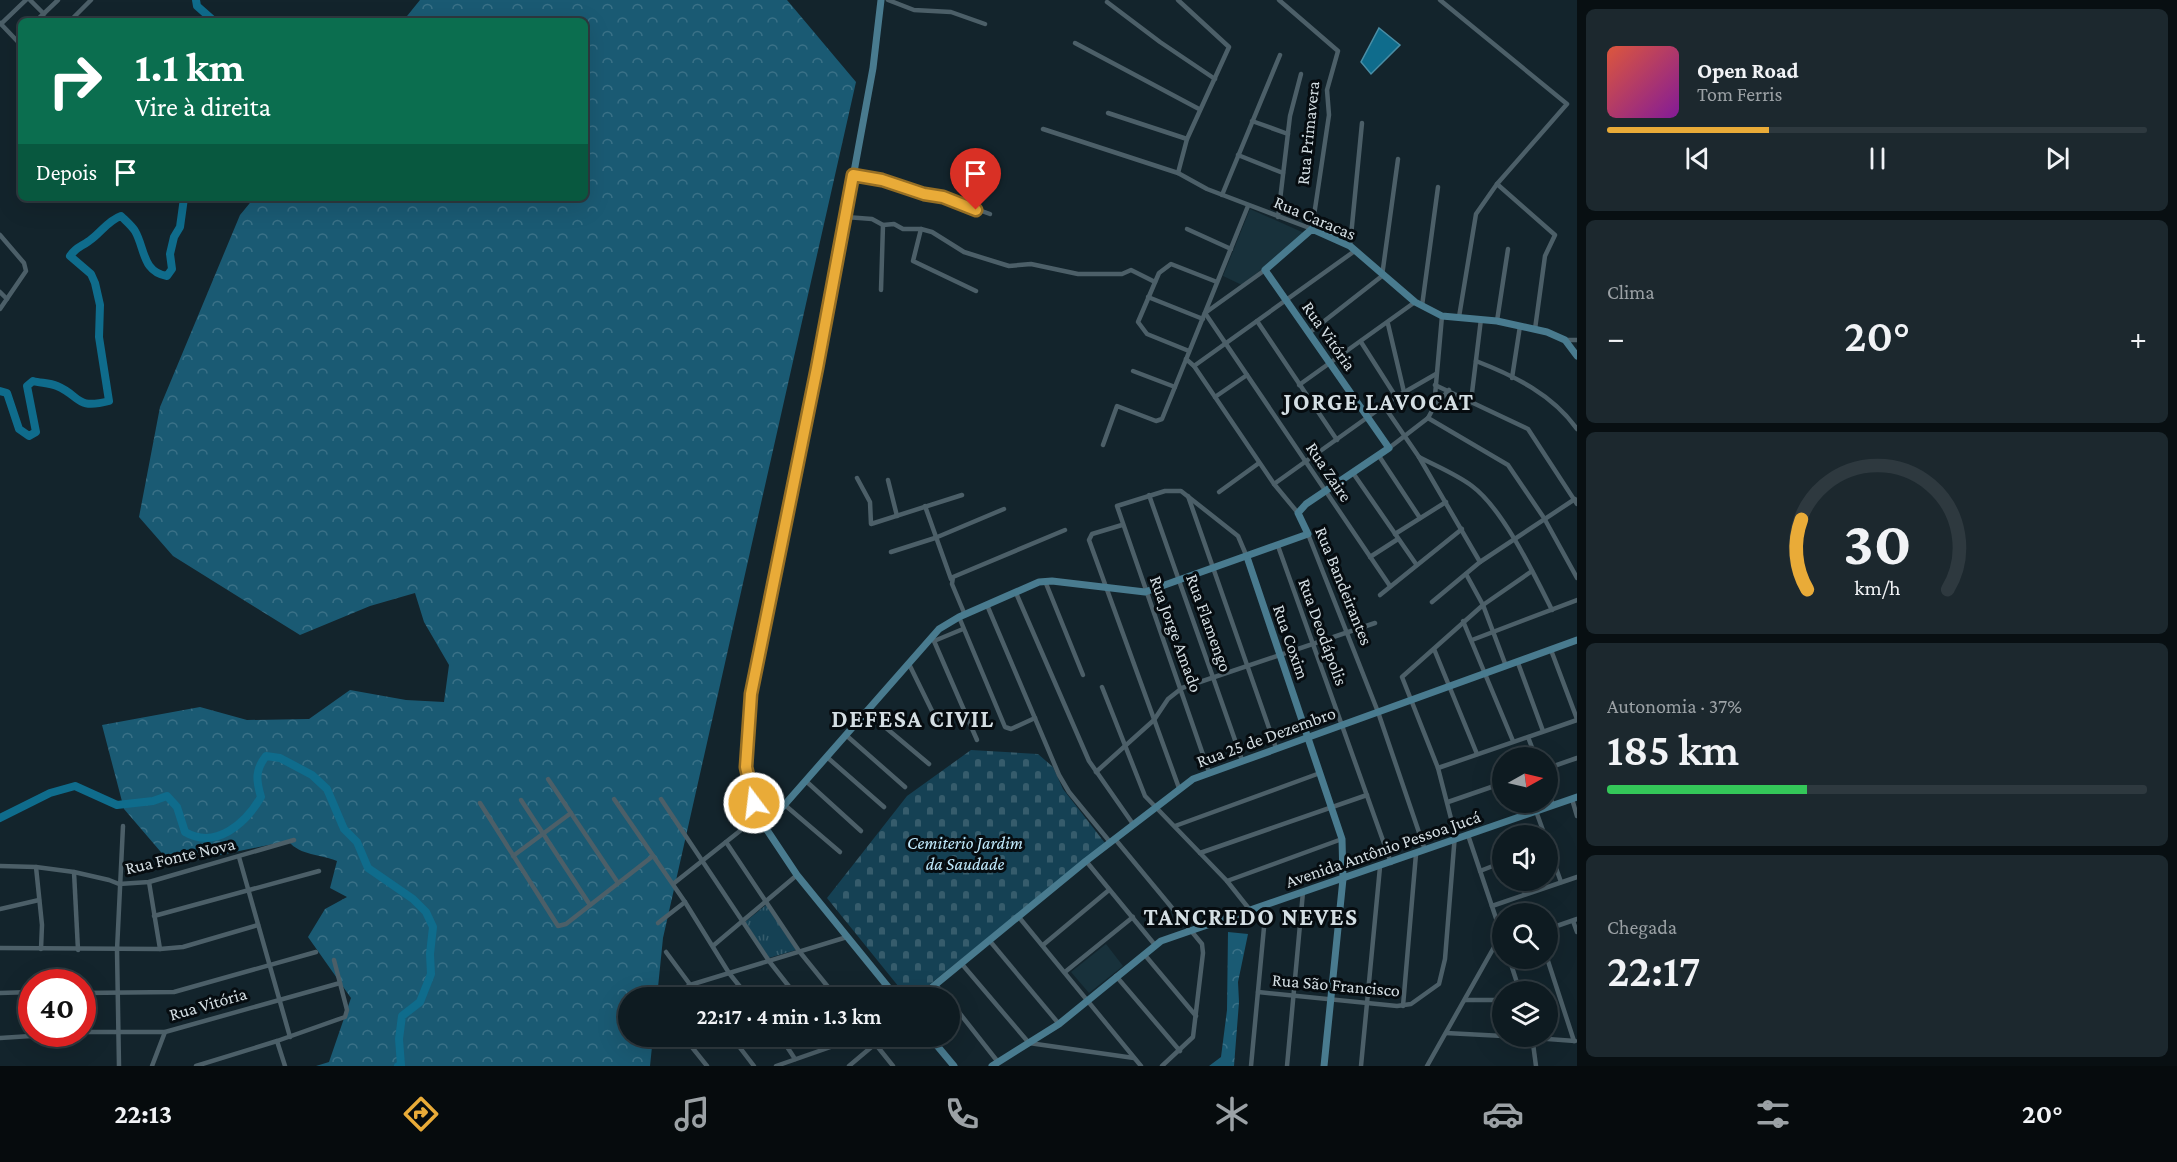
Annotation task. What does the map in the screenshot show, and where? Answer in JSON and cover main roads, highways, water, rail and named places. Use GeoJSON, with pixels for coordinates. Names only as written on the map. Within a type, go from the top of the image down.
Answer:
{"type":"FeatureCollection","features":[{"type":"Feature","properties":{"kind":"waterway"},"geometry":{"type":"LineString","coordinates":[[196,0],[197,6],[211,18]]}},
{"type":"Feature","properties":{"kind":"waterway"},"geometry":{"type":"LineString","coordinates":[[0,391],[7,393],[19,429],[29,436],[36,432],[27,386],[33,381],[57,386],[84,403],[109,401],[99,337],[100,305],[95,283],[91,274],[70,256],[121,216],[135,231],[145,258],[153,270],[167,276],[172,269],[170,254],[174,237],[180,227],[184,201]]}},
{"type":"Feature","properties":{"kind":"waterway"},"geometry":{"type":"LineString","coordinates":[[0,818],[50,793],[75,786],[117,805],[153,801],[167,796],[177,807],[185,832],[197,837],[208,838],[229,831],[255,807],[261,797],[257,780],[258,771],[266,756],[280,758],[312,775],[327,789],[344,829],[357,842],[368,868],[413,899],[426,912],[433,927],[430,954],[431,974],[420,1002],[402,1016],[399,1039],[401,1065],[398,1066]]}},
{"type":"Feature","properties":{"kind":"district","name":"JORGE LAVOCAT"},"geometry":{"type":"Point","coordinates":[1379,401]}},
{"type":"Feature","properties":{"kind":"district","name":"DEFESA CIVIL"},"geometry":{"type":"Point","coordinates":[913,718]}},
{"type":"Feature","properties":{"kind":"district","name":"TANCREDO NEVES"},"geometry":{"type":"Point","coordinates":[1251,916]}},
{"type":"Feature","properties":{"kind":"park label","name":"Cemiterio Jardim da Saudade"},"geometry":{"type":"Point","coordinates":[965,853]}}]}
